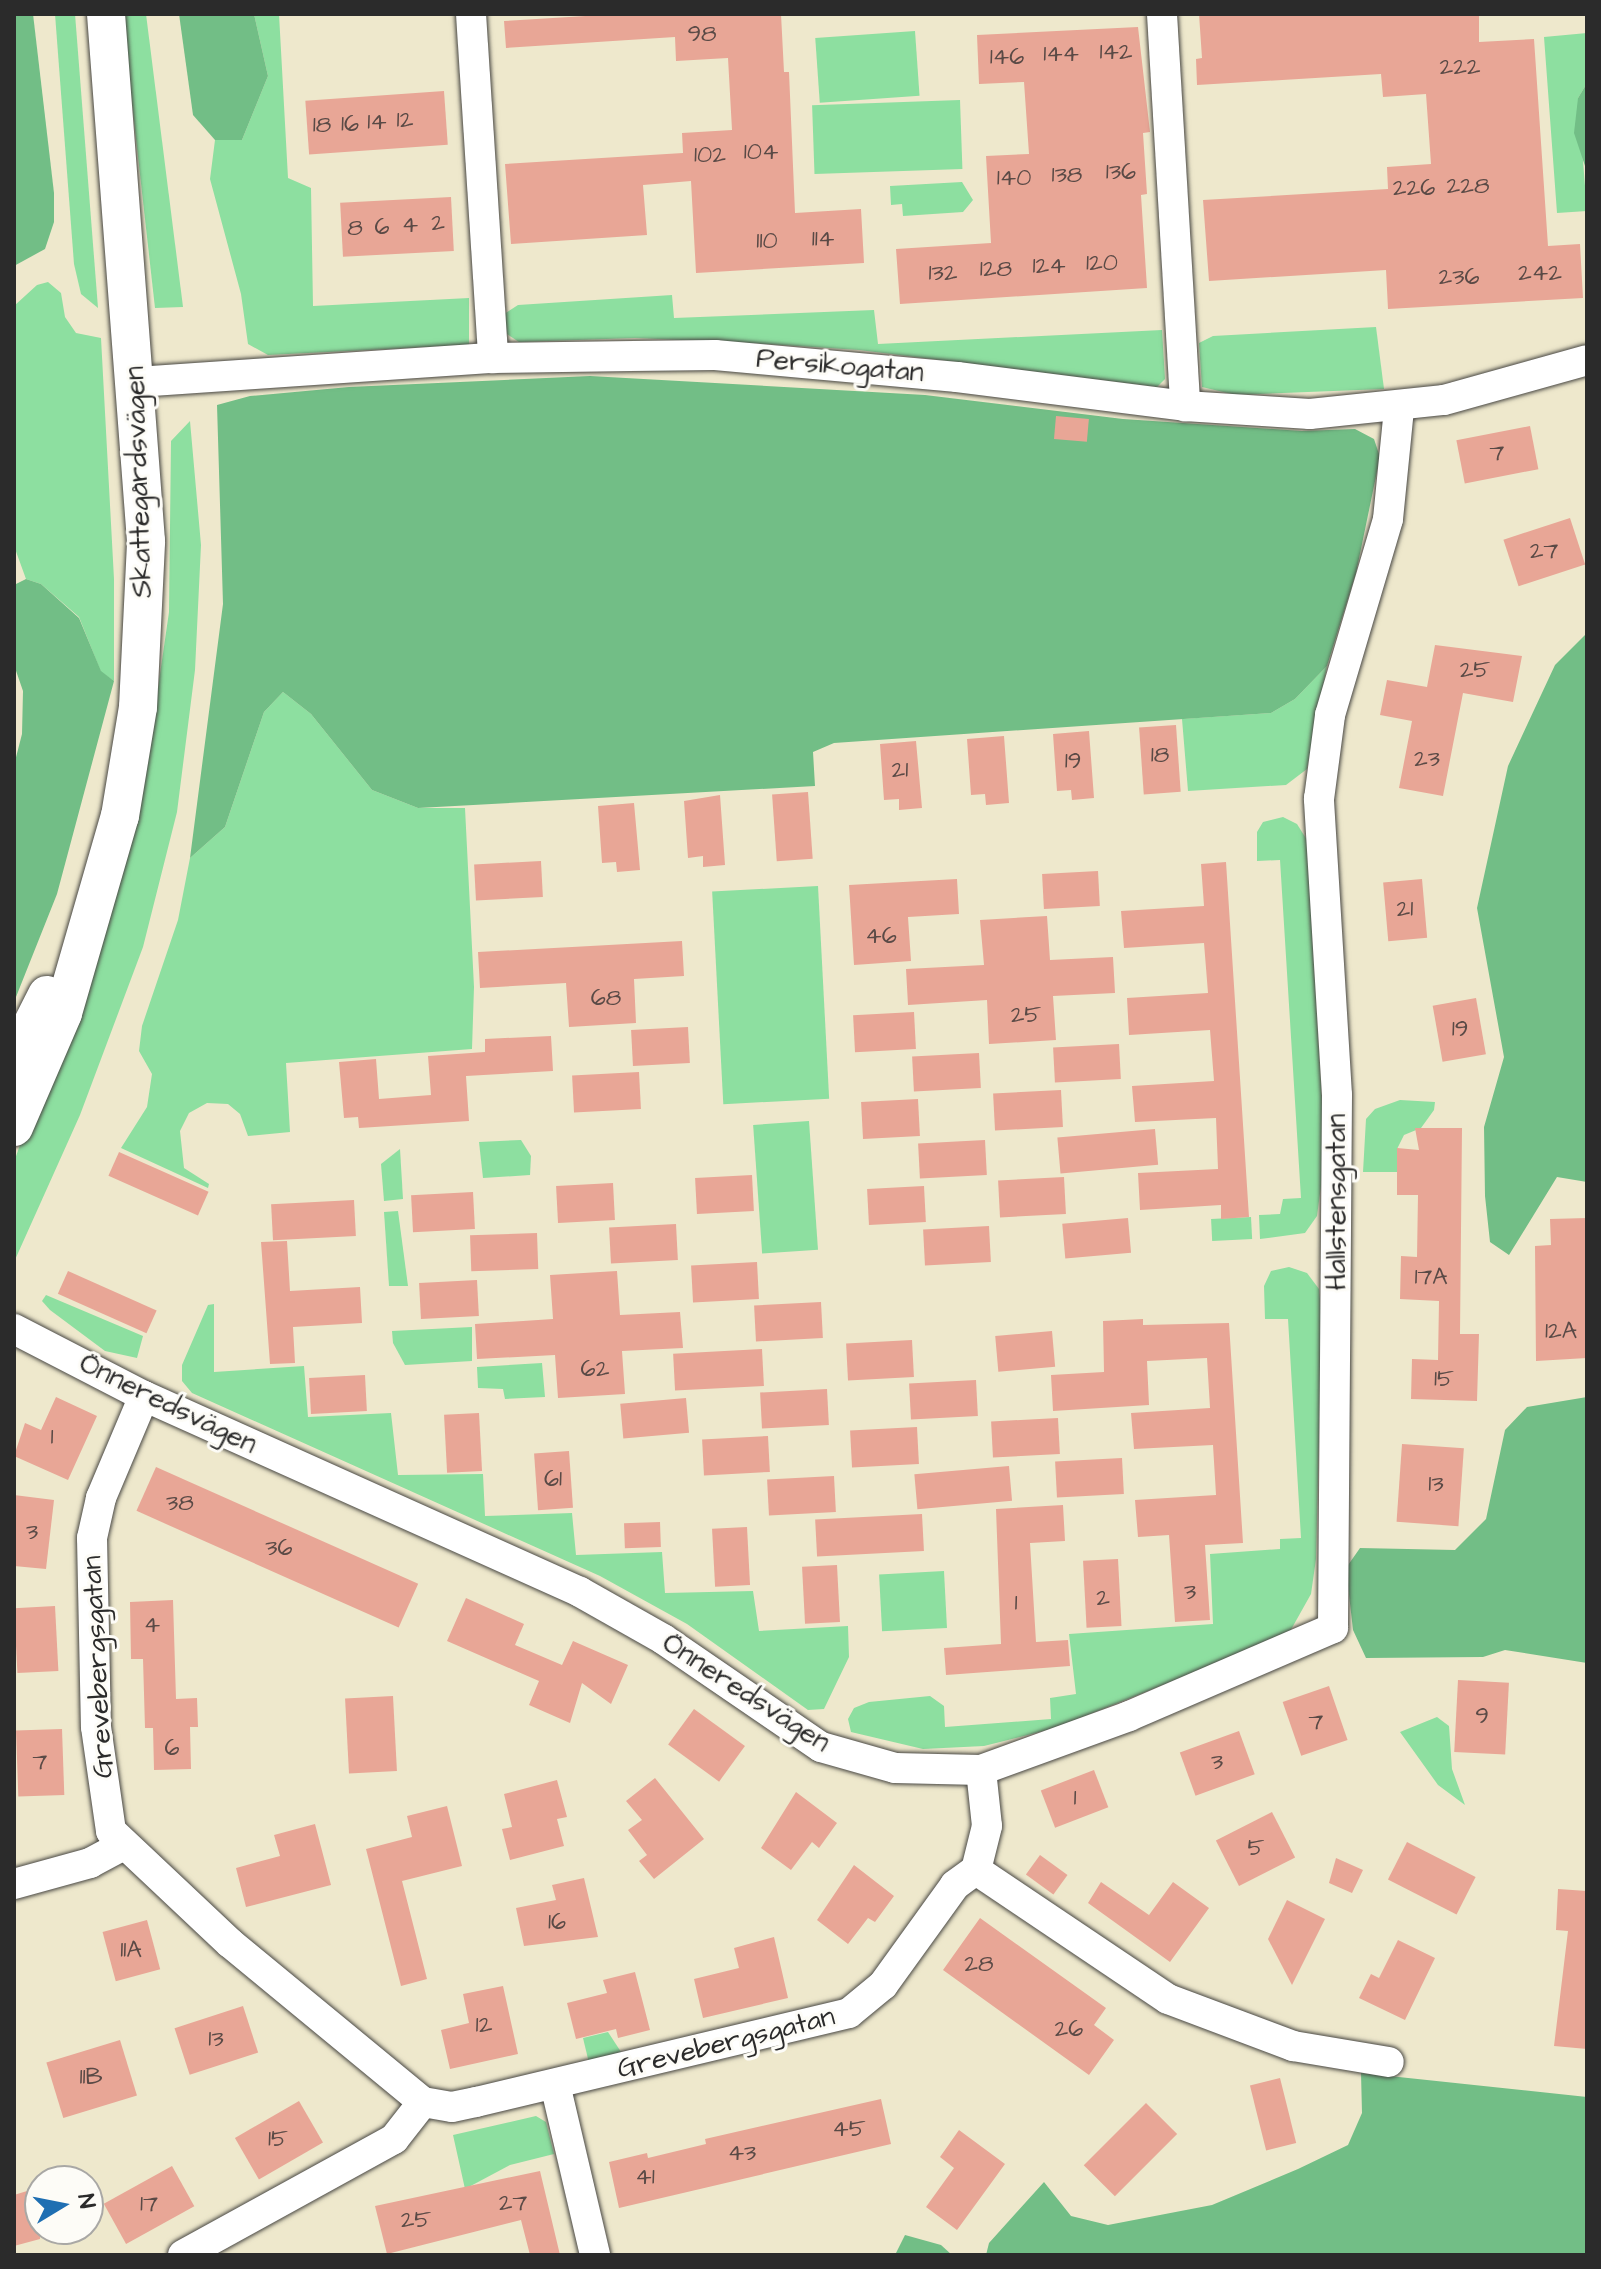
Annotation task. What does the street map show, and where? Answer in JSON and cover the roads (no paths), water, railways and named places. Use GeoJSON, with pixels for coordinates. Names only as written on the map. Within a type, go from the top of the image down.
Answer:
{"type":"FeatureCollection","features":[{"type":"Feature","properties":{"kind":"street","name":"Skattegårdsvägen"},"geometry":{"type":"LineString","coordinates":[[14,1127],[63,1013],[120,816],[138,707],[146,541],[137,382],[106,14]]}},
{"type":"Feature","properties":{"kind":"street"},"geometry":{"type":"LineString","coordinates":[[471,14],[493,358]]}},
{"type":"Feature","properties":{"kind":"street"},"geometry":{"type":"LineString","coordinates":[[1162,14],[1185,406]]}},
{"type":"Feature","properties":{"kind":"street","name":"Persikogatan"},"geometry":{"type":"LineString","coordinates":[[137,382],[493,358],[731,356],[1185,406],[1310,414],[1399,408],[1587,360]]}},
{"type":"Feature","properties":{"kind":"street","name":"Hallstensgatan"},"geometry":{"type":"LineString","coordinates":[[981,1770],[1129,1716],[1333,1628],[1337,1095],[1319,799],[1330,715],[1388,519],[1399,408]]}},
{"type":"Feature","properties":{"kind":"street","name":"Skattegårdsvägen"},"geometry":{"type":"LineString","coordinates":[[14,1060],[57,971],[81,943]]}},
{"type":"Feature","properties":{"kind":"street","name":"Önneredsvägen"},"geometry":{"type":"LineString","coordinates":[[14,1329],[144,1396],[580,1592],[663,1639],[821,1747],[895,1768],[981,1770]]}},
{"type":"Feature","properties":{"kind":"street","name":"Grevebergsgatan"},"geometry":{"type":"LineString","coordinates":[[144,1396],[101,1498],[92,1538],[96,1727],[111,1831],[122,1846],[230,1943],[423,2102],[452,2107],[849,2013],[883,1985],[955,1885],[976,1870]]}},
{"type":"Feature","properties":{"kind":"street"},"geometry":{"type":"LineString","coordinates":[[981,1770],[987,1826],[976,1870],[1168,1999],[1293,2046],[1389,2062]]}},
{"type":"Feature","properties":{"kind":"street"},"geometry":{"type":"LineString","coordinates":[[14,1884],[90,1863],[122,1846]]}},
{"type":"Feature","properties":{"kind":"street"},"geometry":{"type":"LineString","coordinates":[[555,2084],[595,2255]]}},
{"type":"Feature","properties":{"kind":"street"},"geometry":{"type":"LineString","coordinates":[[183,2255],[394,2139],[423,2102]]}}]}
